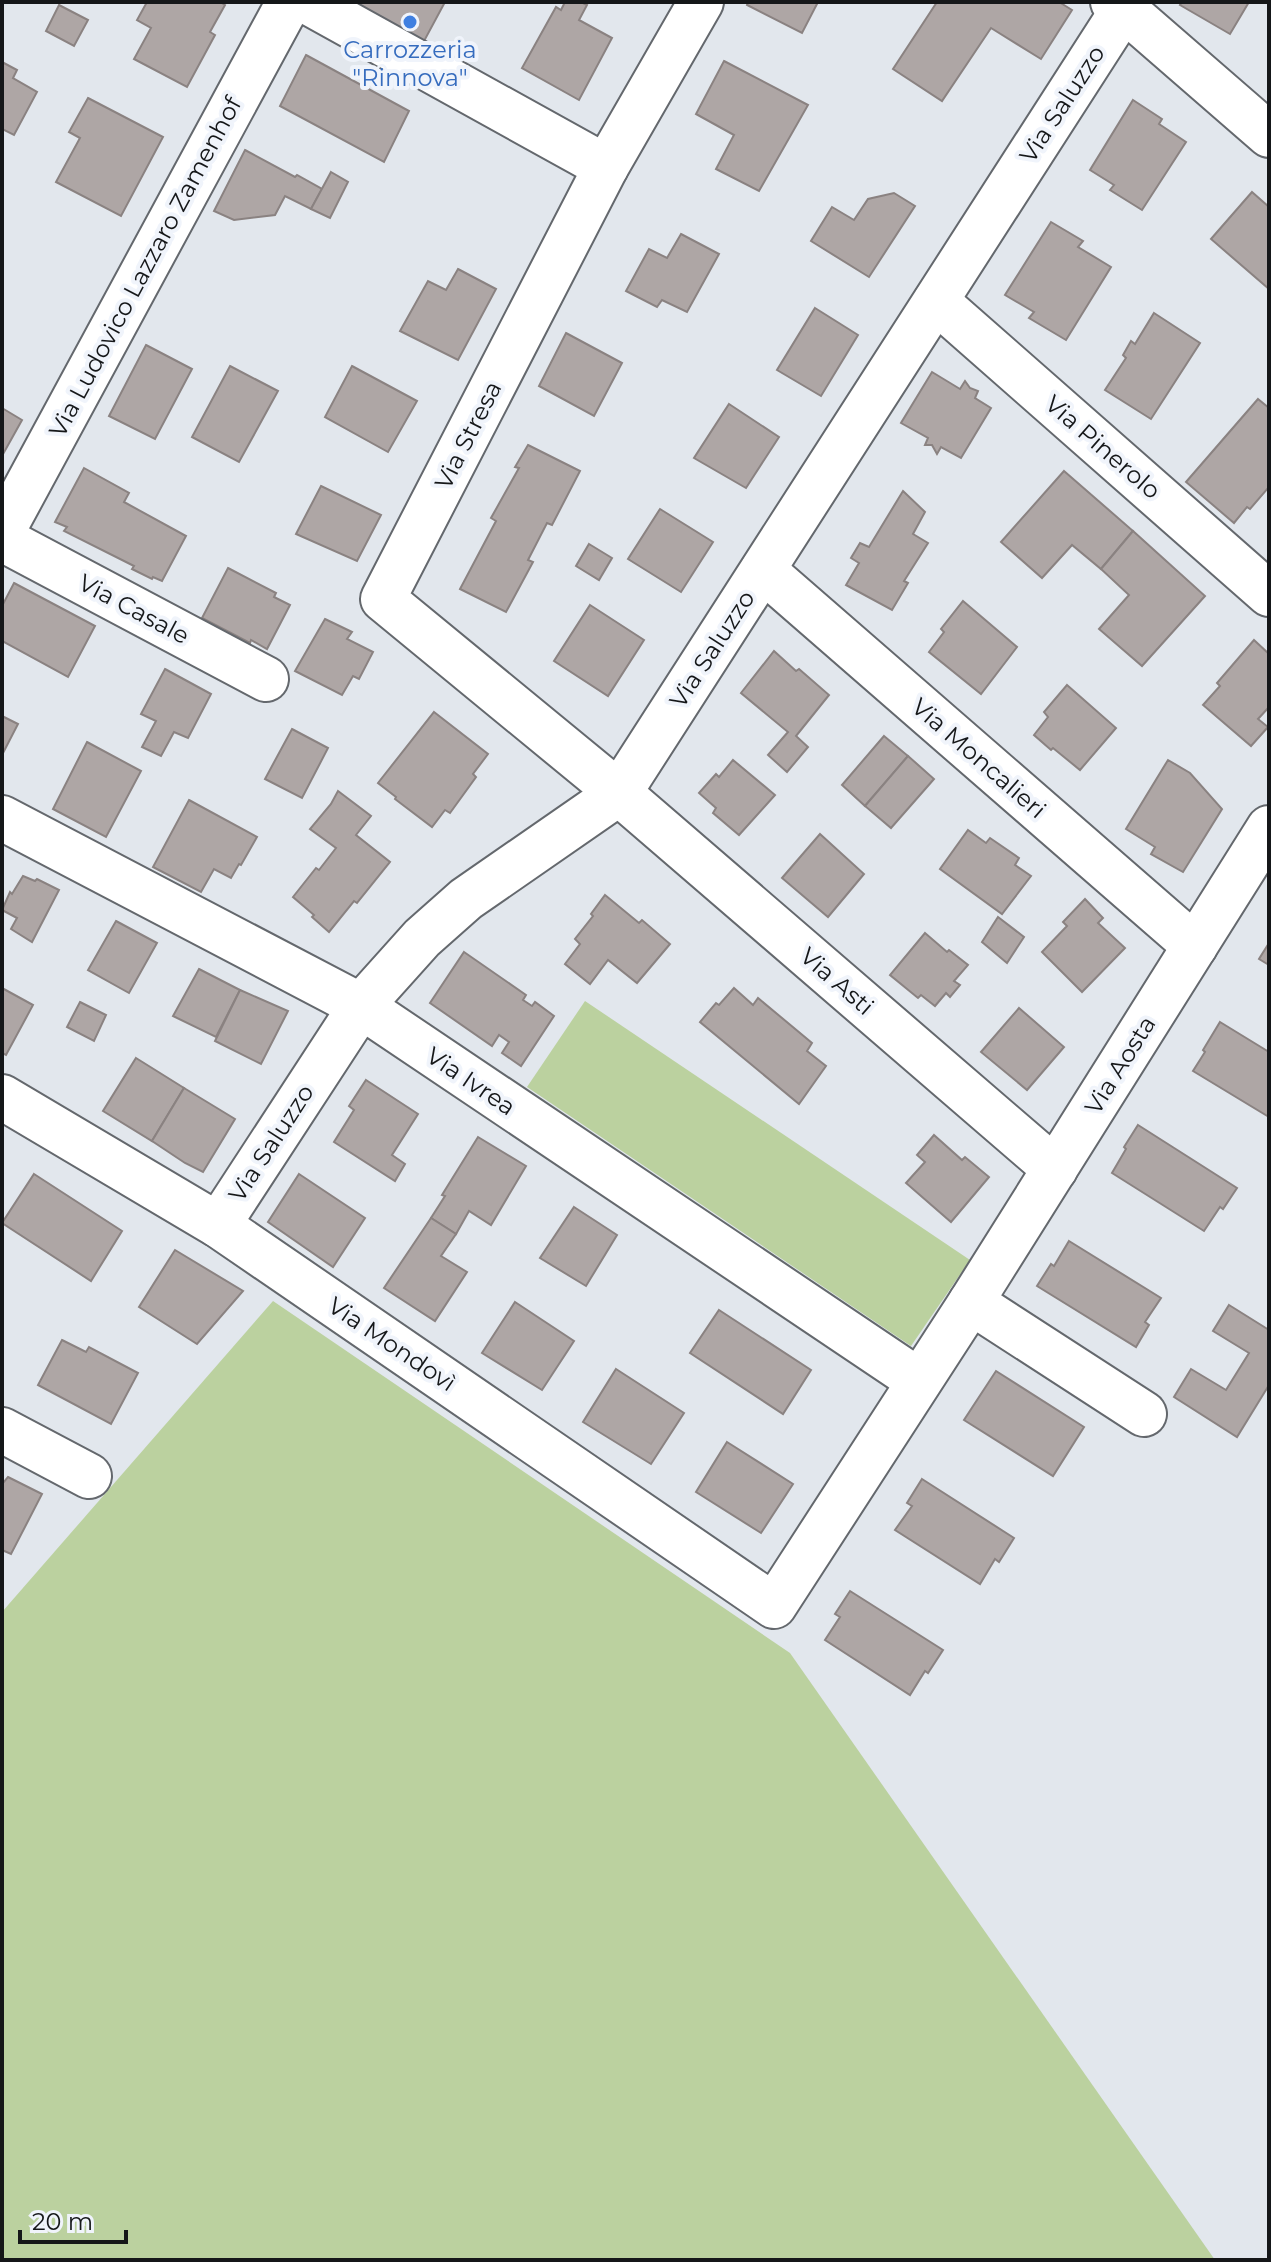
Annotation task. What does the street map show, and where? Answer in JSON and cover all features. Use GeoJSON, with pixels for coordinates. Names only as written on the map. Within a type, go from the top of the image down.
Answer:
{"type":"FeatureCollection","features":[{"type":"Feature","properties":{"kind":"street","name":"Via Ludovico Lazzaro Zamenhof"},"geometry":{"type":"LineString","coordinates":[[2,532],[289,2]]}},
{"type":"Feature","properties":{"kind":"street"},"geometry":{"type":"LineString","coordinates":[[308,2],[606,167]]}},
{"type":"Feature","properties":{"kind":"street","name":"Via Stresa"},"geometry":{"type":"LineString","coordinates":[[619,793],[383,599],[606,167],[701,2]]}},
{"type":"Feature","properties":{"kind":"street"},"geometry":{"type":"LineString","coordinates":[[1122,4],[1269,135]]}},
{"type":"Feature","properties":{"kind":"street","name":"Via Saluzzo"},"geometry":{"type":"LineString","coordinates":[[218,1225],[361,1006],[441,920],[466,899],[619,793],[936,301],[1122,4]]}},
{"type":"Feature","properties":{"kind":"street","name":"Via Pinerolo"},"geometry":{"type":"LineString","coordinates":[[936,301],[1269,594]]}},
{"type":"Feature","properties":{"kind":"street","name":"Via Casale"},"geometry":{"type":"LineString","coordinates":[[2,539],[266,679]]}},
{"type":"Feature","properties":{"kind":"street","name":"Via Moncalieri"},"geometry":{"type":"LineString","coordinates":[[763,570],[1195,946]]}},
{"type":"Feature","properties":{"kind":"street","name":"Via Asti"},"geometry":{"type":"LineString","coordinates":[[619,793],[1055,1169]]}},
{"type":"Feature","properties":{"kind":"street","name":"Via Ivrea"},"geometry":{"type":"LineString","coordinates":[[2,818],[361,1006],[919,1381]]}},
{"type":"Feature","properties":{"kind":"street","name":"Via Aosta"},"geometry":{"type":"LineString","coordinates":[[774,1606],[971,1302],[1269,828]]}},
{"type":"Feature","properties":{"kind":"street","name":"Via Mondovì"},"geometry":{"type":"LineString","coordinates":[[2,1097],[218,1225],[774,1606]]}},
{"type":"Feature","properties":{"kind":"street"},"geometry":{"type":"LineString","coordinates":[[971,1302],[1144,1414]]}},
{"type":"Feature","properties":{"kind":"street"},"geometry":{"type":"LineString","coordinates":[[2,1430],[89,1476]]}},
{"type":"Feature","properties":{"kind":"green space"},"geometry":{"type":"Polygon","coordinates":[[[585,1001],[970,1260],[911,1346],[527,1087],[585,1001]]]}},
{"type":"Feature","properties":{"kind":"green space"},"geometry":{"type":"Polygon","coordinates":[[[273,1301],[790,1653],[1215,2260],[2,2260],[2,1612],[273,1301]]]}},
{"type":"Feature","properties":{"kind":"building"},"geometry":{"type":"Polygon","coordinates":[[[147,2],[220,2],[225,5],[210,32],[215,35],[187,87],[134,59],[151,28],[137,20],[147,2]]]}},
{"type":"Feature","properties":{"kind":"building","name":"Carrozzeria \"Rinnova\""},"geometry":{"type":"Polygon","coordinates":[[[350,2],[445,2],[423,43],[350,2]]]}},
{"type":"Feature","properties":{"kind":"building"},"geometry":{"type":"Polygon","coordinates":[[[565,2],[587,5],[579,20],[612,38],[579,100],[522,68],[556,7],[561,10],[565,2]]]}},
{"type":"Feature","properties":{"kind":"building"},"geometry":{"type":"Polygon","coordinates":[[[748,2],[818,2],[802,33],[747,5],[748,2]]]}},
{"type":"Feature","properties":{"kind":"building"},"geometry":{"type":"Polygon","coordinates":[[[937,2],[1059,2],[1072,10],[1041,59],[991,28],[942,101],[893,69],[937,2]]]}},
{"type":"Feature","properties":{"kind":"building"},"geometry":{"type":"Polygon","coordinates":[[[1182,2],[1249,2],[1230,34],[1180,5],[1182,2]]]}},
{"type":"Feature","properties":{"kind":"building"},"geometry":{"type":"Polygon","coordinates":[[[59,5],[88,20],[74,46],[46,31],[59,5]]]}},
{"type":"Feature","properties":{"kind":"building"},"geometry":{"type":"Polygon","coordinates":[[[306,55],[409,111],[384,162],[280,106],[306,55]]]}},
{"type":"Feature","properties":{"kind":"building"},"geometry":{"type":"Polygon","coordinates":[[[724,61],[808,105],[759,191],[716,169],[734,135],[696,114],[724,61]]]}},
{"type":"Feature","properties":{"kind":"building"},"geometry":{"type":"Polygon","coordinates":[[[2,62],[17,70],[13,78],[37,92],[14,135],[2,129],[2,62]]]}},
{"type":"Feature","properties":{"kind":"building"},"geometry":{"type":"Polygon","coordinates":[[[88,98],[163,137],[121,216],[56,182],[80,138],[69,132],[88,98]]]}},
{"type":"Feature","properties":{"kind":"building"},"geometry":{"type":"Polygon","coordinates":[[[1133,100],[1162,119],[1159,124],[1186,142],[1142,210],[1110,190],[1114,185],[1090,170],[1133,100]]]}},
{"type":"Feature","properties":{"kind":"building"},"geometry":{"type":"Polygon","coordinates":[[[245,150],[322,189],[311,209],[285,196],[275,215],[234,220],[214,211],[245,150]]]}},
{"type":"Feature","properties":{"kind":"building"},"geometry":{"type":"Polygon","coordinates":[[[331,172],[348,182],[330,218],[311,209],[331,172]]]}},
{"type":"Feature","properties":{"kind":"building"},"geometry":{"type":"Polygon","coordinates":[[[1252,192],[1269,207],[1269,289],[1211,239],[1252,192]]]}},
{"type":"Feature","properties":{"kind":"building"},"geometry":{"type":"Polygon","coordinates":[[[894,193],[915,206],[869,277],[811,241],[832,207],[854,220],[868,199],[894,193]]]}},
{"type":"Feature","properties":{"kind":"building"},"geometry":{"type":"Polygon","coordinates":[[[1051,222],[1083,241],[1078,247],[1111,267],[1066,340],[1029,318],[1034,312],[1005,295],[1051,222]]]}},
{"type":"Feature","properties":{"kind":"building"},"geometry":{"type":"Polygon","coordinates":[[[681,234],[719,254],[687,312],[662,300],[657,307],[626,291],[649,249],[667,258],[681,234]]]}},
{"type":"Feature","properties":{"kind":"building"},"geometry":{"type":"Polygon","coordinates":[[[458,269],[496,289],[458,360],[400,331],[428,281],[446,290],[458,269]]]}},
{"type":"Feature","properties":{"kind":"building"},"geometry":{"type":"Polygon","coordinates":[[[815,308],[858,335],[821,396],[777,370],[815,308]]]}},
{"type":"Feature","properties":{"kind":"building"},"geometry":{"type":"Polygon","coordinates":[[[1154,313],[1200,343],[1151,419],[1105,390],[1126,358],[1123,355],[1131,341],[1135,344],[1154,313]]]}},
{"type":"Feature","properties":{"kind":"building"},"geometry":{"type":"Polygon","coordinates":[[[566,333],[622,363],[594,416],[539,386],[566,333]]]}},
{"type":"Feature","properties":{"kind":"building"},"geometry":{"type":"Polygon","coordinates":[[[146,345],[192,369],[155,439],[109,416],[146,345]]]}},
{"type":"Feature","properties":{"kind":"building"},"geometry":{"type":"Polygon","coordinates":[[[230,366],[278,391],[239,462],[192,437],[230,366]]]}},
{"type":"Feature","properties":{"kind":"building"},"geometry":{"type":"Polygon","coordinates":[[[352,366],[417,401],[388,452],[325,417],[352,366]]]}},
{"type":"Feature","properties":{"kind":"building"},"geometry":{"type":"Polygon","coordinates":[[[932,372],[960,389],[965,381],[970,388],[978,391],[975,398],[991,408],[961,458],[941,447],[937,454],[932,445],[925,445],[928,438],[901,423],[932,372]]]}},
{"type":"Feature","properties":{"kind":"building"},"geometry":{"type":"Polygon","coordinates":[[[1258,399],[1269,408],[1269,487],[1234,523],[1186,482],[1258,399]]]}},
{"type":"Feature","properties":{"kind":"building"},"geometry":{"type":"Polygon","coordinates":[[[729,404],[779,437],[746,488],[694,458],[729,404]]]}},
{"type":"Feature","properties":{"kind":"building"},"geometry":{"type":"Polygon","coordinates":[[[2,408],[22,420],[2,456],[2,408]]]}},
{"type":"Feature","properties":{"kind":"building"},"geometry":{"type":"Polygon","coordinates":[[[528,445],[580,471],[552,525],[547,523],[528,560],[533,562],[506,612],[460,589],[496,521],[491,518],[528,445]]]}},
{"type":"Feature","properties":{"kind":"building"},"geometry":{"type":"Polygon","coordinates":[[[84,468],[129,493],[124,502],[186,536],[162,581],[132,569],[134,566],[64,531],[67,527],[55,522],[84,468]]]}},
{"type":"Feature","properties":{"kind":"building"},"geometry":{"type":"Polygon","coordinates":[[[1064,471],[1133,531],[1101,569],[1072,545],[1042,578],[1001,542],[1064,471]]]}},
{"type":"Feature","properties":{"kind":"building"},"geometry":{"type":"Polygon","coordinates":[[[321,486],[381,515],[357,561],[296,534],[321,486]]]}},
{"type":"Feature","properties":{"kind":"building"},"geometry":{"type":"Polygon","coordinates":[[[903,491],[925,512],[913,534],[928,543],[904,581],[908,583],[892,610],[846,585],[859,563],[851,558],[860,543],[869,547],[903,491]]]}},
{"type":"Feature","properties":{"kind":"building"},"geometry":{"type":"Polygon","coordinates":[[[660,509],[713,542],[681,592],[628,559],[660,509]]]}},
{"type":"Feature","properties":{"kind":"building"},"geometry":{"type":"Polygon","coordinates":[[[1133,531],[1205,596],[1142,666],[1099,629],[1129,595],[1101,569],[1133,531]]]}},
{"type":"Feature","properties":{"kind":"building"},"geometry":{"type":"Polygon","coordinates":[[[589,544],[612,558],[599,580],[576,566],[589,544]]]}},
{"type":"Feature","properties":{"kind":"building"},"geometry":{"type":"Polygon","coordinates":[[[228,568],[276,593],[274,597],[290,605],[267,649],[202,618],[228,568]]]}},
{"type":"Feature","properties":{"kind":"building"},"geometry":{"type":"Polygon","coordinates":[[[14,583],[95,626],[68,677],[2,641],[2,606],[14,583]]]}},
{"type":"Feature","properties":{"kind":"building"},"geometry":{"type":"Polygon","coordinates":[[[963,601],[1017,647],[981,694],[929,652],[944,632],[941,629],[963,601]]]}},
{"type":"Feature","properties":{"kind":"building"},"geometry":{"type":"Polygon","coordinates":[[[590,605],[644,640],[608,696],[554,661],[590,605]]]}},
{"type":"Feature","properties":{"kind":"building"},"geometry":{"type":"Polygon","coordinates":[[[325,619],[352,632],[347,639],[373,652],[359,679],[353,676],[342,695],[295,671],[325,619]]]}},
{"type":"Feature","properties":{"kind":"building"},"geometry":{"type":"Polygon","coordinates":[[[1254,640],[1269,654],[1269,707],[1258,719],[1268,727],[1251,746],[1203,705],[1220,686],[1217,683],[1254,640]]]}},
{"type":"Feature","properties":{"kind":"building"},"geometry":{"type":"Polygon","coordinates":[[[774,651],[829,695],[796,736],[808,747],[787,772],[768,755],[788,732],[741,693],[774,651]]]}},
{"type":"Feature","properties":{"kind":"building"},"geometry":{"type":"Polygon","coordinates":[[[165,669],[211,694],[188,738],[174,732],[161,756],[142,747],[156,721],[141,714],[165,669]]]}},
{"type":"Feature","properties":{"kind":"building"},"geometry":{"type":"Polygon","coordinates":[[[1067,685],[1116,728],[1080,770],[1034,735],[1048,717],[1044,712],[1067,685]]]}},
{"type":"Feature","properties":{"kind":"building"},"geometry":{"type":"Polygon","coordinates":[[[434,712],[488,754],[450,813],[445,810],[432,827],[378,783],[434,712]]]}},
{"type":"Feature","properties":{"kind":"building"},"geometry":{"type":"Polygon","coordinates":[[[2,716],[18,724],[2,755],[2,716]]]}},
{"type":"Feature","properties":{"kind":"building"},"geometry":{"type":"Polygon","coordinates":[[[292,729],[328,748],[302,798],[265,779],[292,729]]]}},
{"type":"Feature","properties":{"kind":"building"},"geometry":{"type":"Polygon","coordinates":[[[884,736],[908,756],[865,806],[842,785],[884,736]]]}},
{"type":"Feature","properties":{"kind":"building"},"geometry":{"type":"Polygon","coordinates":[[[87,742],[141,771],[106,837],[53,809],[87,742]]]}},
{"type":"Feature","properties":{"kind":"building"},"geometry":{"type":"Polygon","coordinates":[[[908,756],[934,779],[891,828],[865,806],[908,756]]]}},
{"type":"Feature","properties":{"kind":"building"},"geometry":{"type":"Polygon","coordinates":[[[733,760],[775,795],[739,835],[713,813],[716,808],[699,793],[716,774],[719,777],[733,760]]]}},
{"type":"Feature","properties":{"kind":"building"},"geometry":{"type":"Polygon","coordinates":[[[1168,760],[1190,773],[1222,809],[1183,872],[1151,854],[1155,847],[1126,829],[1168,760]]]}},
{"type":"Feature","properties":{"kind":"building"},"geometry":{"type":"Polygon","coordinates":[[[338,791],[371,816],[356,835],[390,862],[329,932],[293,897],[336,848],[310,829],[338,791]]]}},
{"type":"Feature","properties":{"kind":"building"},"geometry":{"type":"Polygon","coordinates":[[[189,800],[257,837],[231,878],[214,869],[201,892],[153,867],[189,800]]]}},
{"type":"Feature","properties":{"kind":"building"},"geometry":{"type":"Polygon","coordinates":[[[968,830],[986,843],[990,838],[1019,858],[1015,865],[1031,876],[1002,914],[940,869],[968,830]]]}},
{"type":"Feature","properties":{"kind":"building"},"geometry":{"type":"Polygon","coordinates":[[[820,834],[864,874],[828,917],[782,878],[820,834]]]}},
{"type":"Feature","properties":{"kind":"building"},"geometry":{"type":"Polygon","coordinates":[[[23,876],[59,890],[32,942],[11,929],[17,918],[2,910],[10,892],[12,894],[23,876]]]}},
{"type":"Feature","properties":{"kind":"building"},"geometry":{"type":"Polygon","coordinates":[[[605,895],[670,944],[637,983],[608,960],[590,984],[565,964],[580,944],[575,939],[605,895]]]}},
{"type":"Feature","properties":{"kind":"building"},"geometry":{"type":"Polygon","coordinates":[[[1085,899],[1103,918],[1098,923],[1125,948],[1082,992],[1042,952],[1067,926],[1063,922],[1085,899]]]}},
{"type":"Feature","properties":{"kind":"building"},"geometry":{"type":"Polygon","coordinates":[[[998,917],[1024,937],[1007,963],[982,942],[998,917]]]}},
{"type":"Feature","properties":{"kind":"building"},"geometry":{"type":"Polygon","coordinates":[[[116,921],[157,943],[129,993],[88,970],[116,921]]]}},
{"type":"Feature","properties":{"kind":"building"},"geometry":{"type":"Polygon","coordinates":[[[925,933],[968,965],[954,981],[960,985],[950,997],[946,993],[935,1006],[921,995],[918,998],[890,975],[925,933]]]}},
{"type":"Feature","properties":{"kind":"building"},"geometry":{"type":"Polygon","coordinates":[[[1269,943],[1269,965],[1259,959],[1269,943]]]}},
{"type":"Feature","properties":{"kind":"building"},"geometry":{"type":"Polygon","coordinates":[[[464,952],[526,995],[523,1000],[532,1006],[535,1002],[554,1016],[521,1066],[502,1053],[509,1042],[499,1035],[492,1046],[430,1003],[464,952]]]}},
{"type":"Feature","properties":{"kind":"building"},"geometry":{"type":"Polygon","coordinates":[[[199,969],[240,990],[216,1037],[173,1016],[199,969]]]}},
{"type":"Feature","properties":{"kind":"building"},"geometry":{"type":"Polygon","coordinates":[[[2,988],[33,1005],[6,1055],[2,1053],[2,988]]]}},
{"type":"Feature","properties":{"kind":"building"},"geometry":{"type":"Polygon","coordinates":[[[734,988],[753,1005],[758,998],[812,1043],[807,1051],[826,1066],[799,1104],[700,1022],[734,988]]]}},
{"type":"Feature","properties":{"kind":"building"},"geometry":{"type":"Polygon","coordinates":[[[240,990],[288,1011],[261,1064],[215,1041],[240,990]]]}},
{"type":"Feature","properties":{"kind":"building"},"geometry":{"type":"Polygon","coordinates":[[[80,1002],[106,1015],[94,1041],[67,1027],[80,1002]]]}},
{"type":"Feature","properties":{"kind":"building"},"geometry":{"type":"Polygon","coordinates":[[[1019,1008],[1064,1047],[1027,1090],[981,1052],[1019,1008]]]}},
{"type":"Feature","properties":{"kind":"building"},"geometry":{"type":"Polygon","coordinates":[[[1220,1022],[1269,1052],[1269,1117],[1193,1071],[1220,1022]]]}},
{"type":"Feature","properties":{"kind":"building"},"geometry":{"type":"Polygon","coordinates":[[[136,1058],[184,1088],[152,1141],[103,1111],[136,1058]]]}},
{"type":"Feature","properties":{"kind":"building"},"geometry":{"type":"Polygon","coordinates":[[[366,1080],[418,1114],[392,1155],[405,1164],[395,1181],[334,1142],[354,1110],[349,1106],[366,1080]]]}},
{"type":"Feature","properties":{"kind":"building"},"geometry":{"type":"Polygon","coordinates":[[[184,1088],[235,1119],[203,1172],[152,1141],[184,1088]]]}},
{"type":"Feature","properties":{"kind":"building"},"geometry":{"type":"Polygon","coordinates":[[[1138,1125],[1237,1188],[1204,1231],[1112,1173],[1138,1125]]]}},
{"type":"Feature","properties":{"kind":"building"},"geometry":{"type":"Polygon","coordinates":[[[934,1135],[962,1160],[965,1157],[989,1177],[951,1222],[906,1183],[925,1162],[917,1155],[934,1135]]]}},
{"type":"Feature","properties":{"kind":"building"},"geometry":{"type":"Polygon","coordinates":[[[478,1137],[526,1166],[491,1225],[469,1211],[456,1234],[431,1218],[478,1137]]]}},
{"type":"Feature","properties":{"kind":"building"},"geometry":{"type":"Polygon","coordinates":[[[34,1174],[122,1231],[91,1281],[2,1223],[34,1174]]]}},
{"type":"Feature","properties":{"kind":"building"},"geometry":{"type":"Polygon","coordinates":[[[299,1174],[365,1218],[333,1267],[268,1222],[299,1174]]]}},
{"type":"Feature","properties":{"kind":"building"},"geometry":{"type":"Polygon","coordinates":[[[574,1207],[617,1235],[586,1286],[540,1258],[574,1207]]]}},
{"type":"Feature","properties":{"kind":"building"},"geometry":{"type":"Polygon","coordinates":[[[431,1218],[456,1234],[441,1256],[467,1272],[435,1321],[384,1288],[431,1218]]]}},
{"type":"Feature","properties":{"kind":"building"},"geometry":{"type":"Polygon","coordinates":[[[1069,1241],[1161,1298],[1145,1322],[1149,1325],[1136,1347],[1037,1286],[1069,1241]]]}},
{"type":"Feature","properties":{"kind":"building"},"geometry":{"type":"Polygon","coordinates":[[[175,1250],[243,1291],[197,1344],[139,1307],[175,1250]]]}},
{"type":"Feature","properties":{"kind":"building"},"geometry":{"type":"Polygon","coordinates":[[[515,1302],[574,1341],[542,1390],[482,1353],[515,1302]]]}},
{"type":"Feature","properties":{"kind":"building"},"geometry":{"type":"Polygon","coordinates":[[[1229,1305],[1269,1330],[1269,1385],[1237,1437],[1174,1397],[1191,1369],[1226,1390],[1249,1353],[1213,1331],[1229,1305]]]}},
{"type":"Feature","properties":{"kind":"building"},"geometry":{"type":"Polygon","coordinates":[[[719,1310],[811,1370],[783,1414],[690,1353],[719,1310]]]}},
{"type":"Feature","properties":{"kind":"building"},"geometry":{"type":"Polygon","coordinates":[[[62,1340],[86,1352],[89,1347],[138,1373],[111,1424],[38,1385],[62,1340]]]}},
{"type":"Feature","properties":{"kind":"building"},"geometry":{"type":"Polygon","coordinates":[[[616,1369],[684,1413],[651,1464],[583,1422],[616,1369]]]}},
{"type":"Feature","properties":{"kind":"building"},"geometry":{"type":"Polygon","coordinates":[[[996,1371],[1084,1427],[1053,1476],[964,1420],[996,1371]]]}},
{"type":"Feature","properties":{"kind":"building"},"geometry":{"type":"Polygon","coordinates":[[[727,1442],[793,1484],[761,1533],[696,1492],[727,1442]]]}},
{"type":"Feature","properties":{"kind":"building"},"geometry":{"type":"Polygon","coordinates":[[[8,1477],[42,1494],[11,1554],[2,1550],[2,1484],[8,1477]]]}},
{"type":"Feature","properties":{"kind":"building"},"geometry":{"type":"Polygon","coordinates":[[[922,1479],[1014,1538],[999,1562],[995,1559],[980,1584],[895,1530],[912,1506],[907,1503],[922,1479]]]}},
{"type":"Feature","properties":{"kind":"building"},"geometry":{"type":"Polygon","coordinates":[[[850,1591],[943,1650],[910,1695],[825,1640],[840,1617],[835,1614],[850,1591]]]}},
{"type":"Feature","properties":{"kind":"place","name":"Carrozzeria \"Rinnova\""},"geometry":{"type":"Point","coordinates":[410,22]}}]}
